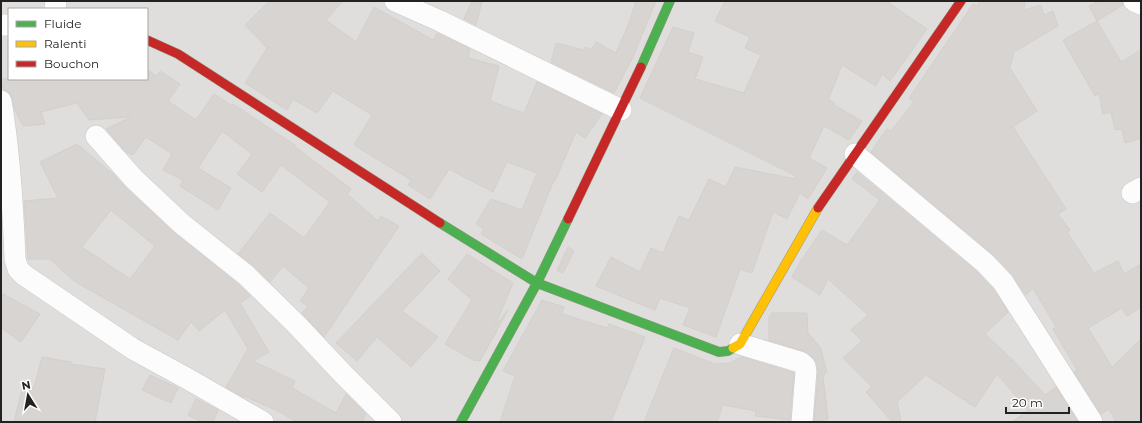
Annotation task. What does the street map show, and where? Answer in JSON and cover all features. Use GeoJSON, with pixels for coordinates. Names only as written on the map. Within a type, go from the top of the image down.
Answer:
{"type":"FeatureCollection","features":[{"type":"Feature","properties":{"kind":"street"},"geometry":{"type":"LineString","coordinates":[[395,1],[475,37],[621,110]]}},
{"type":"Feature","properties":{"kind":"street"},"geometry":{"type":"LineString","coordinates":[[461,422],[537,283],[643,64],[670,1]]}},
{"type":"Feature","properties":{"kind":"street"},"geometry":{"type":"LineString","coordinates":[[148,40],[178,54],[409,204],[537,283],[719,352],[728,351],[740,344],[809,221],[961,1]]}},
{"type":"Feature","properties":{"kind":"street"},"geometry":{"type":"LineString","coordinates":[[1134,1],[1141,4]]}},
{"type":"Feature","properties":{"kind":"street"},"geometry":{"type":"LineString","coordinates":[[1,101],[7,134],[7,194],[15,259],[18,269],[24,275],[133,349],[263,422]]}},
{"type":"Feature","properties":{"kind":"street"},"geometry":{"type":"LineString","coordinates":[[96,136],[134,179],[177,219],[252,281],[391,422]]}},
{"type":"Feature","properties":{"kind":"street"},"geometry":{"type":"LineString","coordinates":[[855,154],[985,263],[1003,282],[1092,422]]}},
{"type":"Feature","properties":{"kind":"street"},"geometry":{"type":"LineString","coordinates":[[740,344],[800,362],[805,366],[806,371],[802,422]]}},
{"type":"Feature","properties":{"kind":"shaded area"},"geometry":{"type":"Polygon","coordinates":[[[1,1],[1141,1],[1141,422],[1,422],[1,1]]]}},
{"type":"Feature","properties":{"kind":"building"},"geometry":{"type":"Polygon","coordinates":[[[269,1],[343,1],[326,20],[356,42],[374,7],[433,40],[437,33],[470,49],[468,58],[499,66],[490,101],[524,113],[537,82],[602,114],[585,138],[576,132],[555,181],[554,180],[522,259],[481,234],[484,229],[476,224],[491,199],[522,210],[537,173],[507,162],[493,192],[449,169],[430,199],[408,185],[411,180],[354,145],[372,115],[333,91],[317,113],[293,99],[287,110],[245,83],[267,48],[245,25],[269,1]]]}},
{"type":"Feature","properties":{"kind":"building"},"geometry":{"type":"Polygon","coordinates":[[[472,1],[482,2],[476,25],[464,19],[472,1]]]}},
{"type":"Feature","properties":{"kind":"building"},"geometry":{"type":"Polygon","coordinates":[[[636,1],[656,1],[632,59],[614,93],[551,62],[556,43],[583,50],[585,47],[591,50],[596,42],[616,53],[629,23],[636,1]]]}},
{"type":"Feature","properties":{"kind":"building"},"geometry":{"type":"Polygon","coordinates":[[[725,1],[886,1],[927,29],[890,81],[882,74],[876,86],[842,65],[828,100],[862,121],[849,140],[824,126],[809,158],[827,168],[808,199],[800,193],[787,219],[773,212],[752,273],[740,269],[716,337],[683,325],[690,308],[660,298],[655,310],[596,286],[611,257],[640,272],[651,248],[663,253],[679,216],[689,220],[709,179],[726,187],[735,167],[795,179],[796,176],[640,98],[673,27],[694,33],[688,52],[703,57],[695,79],[744,93],[761,55],[745,48],[750,37],[715,21],[725,1]]]}},
{"type":"Feature","properties":{"kind":"building"},"geometry":{"type":"Polygon","coordinates":[[[979,1],[1025,1],[1024,10],[1041,5],[1044,15],[1053,11],[1058,26],[1014,52],[1010,68],[1037,111],[1013,127],[1066,209],[1058,214],[1070,230],[1067,232],[1094,273],[1118,261],[1124,274],[1141,264],[1141,307],[1127,316],[1122,308],[1088,328],[1112,367],[1141,339],[1141,422],[1116,422],[1109,409],[1101,414],[1074,372],[1077,370],[1053,329],[1056,327],[1033,288],[1026,295],[1012,274],[993,254],[871,152],[887,129],[891,131],[914,102],[909,98],[973,4],[978,6],[979,1]]]}},
{"type":"Feature","properties":{"kind":"building"},"geometry":{"type":"Polygon","coordinates":[[[1098,1],[1122,1],[1123,5],[1097,21],[1089,6],[1098,1]]]}},
{"type":"Feature","properties":{"kind":"building"},"geometry":{"type":"Polygon","coordinates":[[[1097,21],[1121,62],[1141,50],[1141,138],[1125,143],[1122,129],[1115,130],[1111,112],[1103,114],[1099,93],[1095,96],[1063,40],[1097,21]]]}},
{"type":"Feature","properties":{"kind":"building"},"geometry":{"type":"Polygon","coordinates":[[[148,71],[157,76],[160,71],[180,84],[168,101],[196,120],[214,94],[232,106],[233,104],[295,145],[294,146],[351,189],[347,194],[378,221],[381,216],[399,226],[324,337],[302,313],[308,306],[300,301],[309,288],[283,266],[270,282],[254,266],[238,254],[270,213],[304,238],[330,202],[281,165],[262,192],[237,174],[252,154],[222,131],[198,168],[231,188],[218,210],[180,186],[183,180],[163,170],[172,154],[146,137],[133,155],[126,152],[106,129],[131,117],[89,120],[77,103],[41,112],[45,124],[23,126],[15,110],[11,94],[4,90],[1,79],[148,80],[148,71]]]}},
{"type":"Feature","properties":{"kind":"building"},"geometry":{"type":"Polygon","coordinates":[[[77,144],[113,174],[174,233],[238,284],[250,296],[240,303],[269,352],[253,361],[295,381],[292,388],[336,413],[346,394],[366,414],[362,422],[297,422],[280,412],[244,396],[243,397],[226,387],[248,349],[225,310],[199,331],[191,322],[178,340],[74,281],[50,259],[28,259],[24,201],[58,198],[40,162],[77,144]],[[111,210],[82,247],[130,279],[155,246],[111,210]]]}},
{"type":"Feature","properties":{"kind":"building"},"geometry":{"type":"Polygon","coordinates":[[[857,172],[977,272],[993,289],[1008,312],[985,334],[1013,360],[1045,395],[1056,387],[1078,422],[1012,422],[1028,410],[997,374],[975,407],[926,375],[897,402],[901,422],[892,422],[866,392],[872,387],[843,358],[862,341],[851,330],[868,315],[828,279],[820,295],[792,277],[800,262],[822,230],[847,245],[880,200],[852,179],[857,172]]]}},
{"type":"Feature","properties":{"kind":"building"},"geometry":{"type":"Polygon","coordinates":[[[568,247],[574,251],[563,273],[557,270],[568,247]]]}},
{"type":"Feature","properties":{"kind":"building"},"geometry":{"type":"Polygon","coordinates":[[[422,253],[440,271],[402,311],[438,337],[411,367],[377,337],[357,361],[336,343],[422,253]]]}},
{"type":"Feature","properties":{"kind":"building"},"geometry":{"type":"Polygon","coordinates":[[[467,254],[513,283],[495,326],[508,310],[480,361],[475,361],[445,344],[472,300],[448,279],[467,254]]]}},
{"type":"Feature","properties":{"kind":"building"},"geometry":{"type":"Polygon","coordinates":[[[1,293],[40,314],[21,342],[1,328],[1,293]]]}},
{"type":"Feature","properties":{"kind":"building"},"geometry":{"type":"Polygon","coordinates":[[[542,300],[564,307],[562,314],[607,328],[609,324],[645,337],[611,422],[500,422],[515,376],[503,371],[542,300]]]}},
{"type":"Feature","properties":{"kind":"building"},"geometry":{"type":"Polygon","coordinates":[[[772,313],[807,313],[808,333],[820,347],[827,372],[823,376],[828,419],[814,422],[818,372],[817,363],[804,351],[769,340],[769,317],[772,313]]]}},
{"type":"Feature","properties":{"kind":"building"},"geometry":{"type":"Polygon","coordinates":[[[674,348],[715,364],[730,363],[742,357],[794,373],[790,420],[755,416],[756,411],[723,405],[717,422],[644,422],[674,348]]]}},
{"type":"Feature","properties":{"kind":"building"},"geometry":{"type":"Polygon","coordinates":[[[42,357],[71,362],[71,364],[105,369],[95,422],[14,422],[23,385],[34,388],[42,357]]]}},
{"type":"Feature","properties":{"kind":"building"},"geometry":{"type":"Polygon","coordinates":[[[150,375],[178,388],[171,403],[142,390],[150,375]]]}},
{"type":"Feature","properties":{"kind":"building"},"geometry":{"type":"Polygon","coordinates":[[[196,399],[218,410],[213,422],[202,422],[188,415],[196,399]]]}},
{"type":"Feature","properties":{"kind":"traffic: fast"},"geometry":{"type":"LineString","coordinates":[[641,67],[670,1]]}},
{"type":"Feature","properties":{"kind":"traffic: fast"},"geometry":{"type":"LineString","coordinates":[[461,422],[537,283],[568,219]]}},
{"type":"Feature","properties":{"kind":"traffic: fast"},"geometry":{"type":"LineString","coordinates":[[440,223],[537,283],[719,352],[728,351],[733,348]]}},
{"type":"Feature","properties":{"kind":"traffic: slow"},"geometry":{"type":"LineString","coordinates":[[733,348],[740,344],[818,208]]}},
{"type":"Feature","properties":{"kind":"traffic: jam"},"geometry":{"type":"LineString","coordinates":[[818,208],[961,1]]}},
{"type":"Feature","properties":{"kind":"traffic: jam"},"geometry":{"type":"LineString","coordinates":[[148,40],[178,54],[440,223]]}},
{"type":"Feature","properties":{"kind":"traffic: jam"},"geometry":{"type":"LineString","coordinates":[[568,219],[641,67]]}}]}
